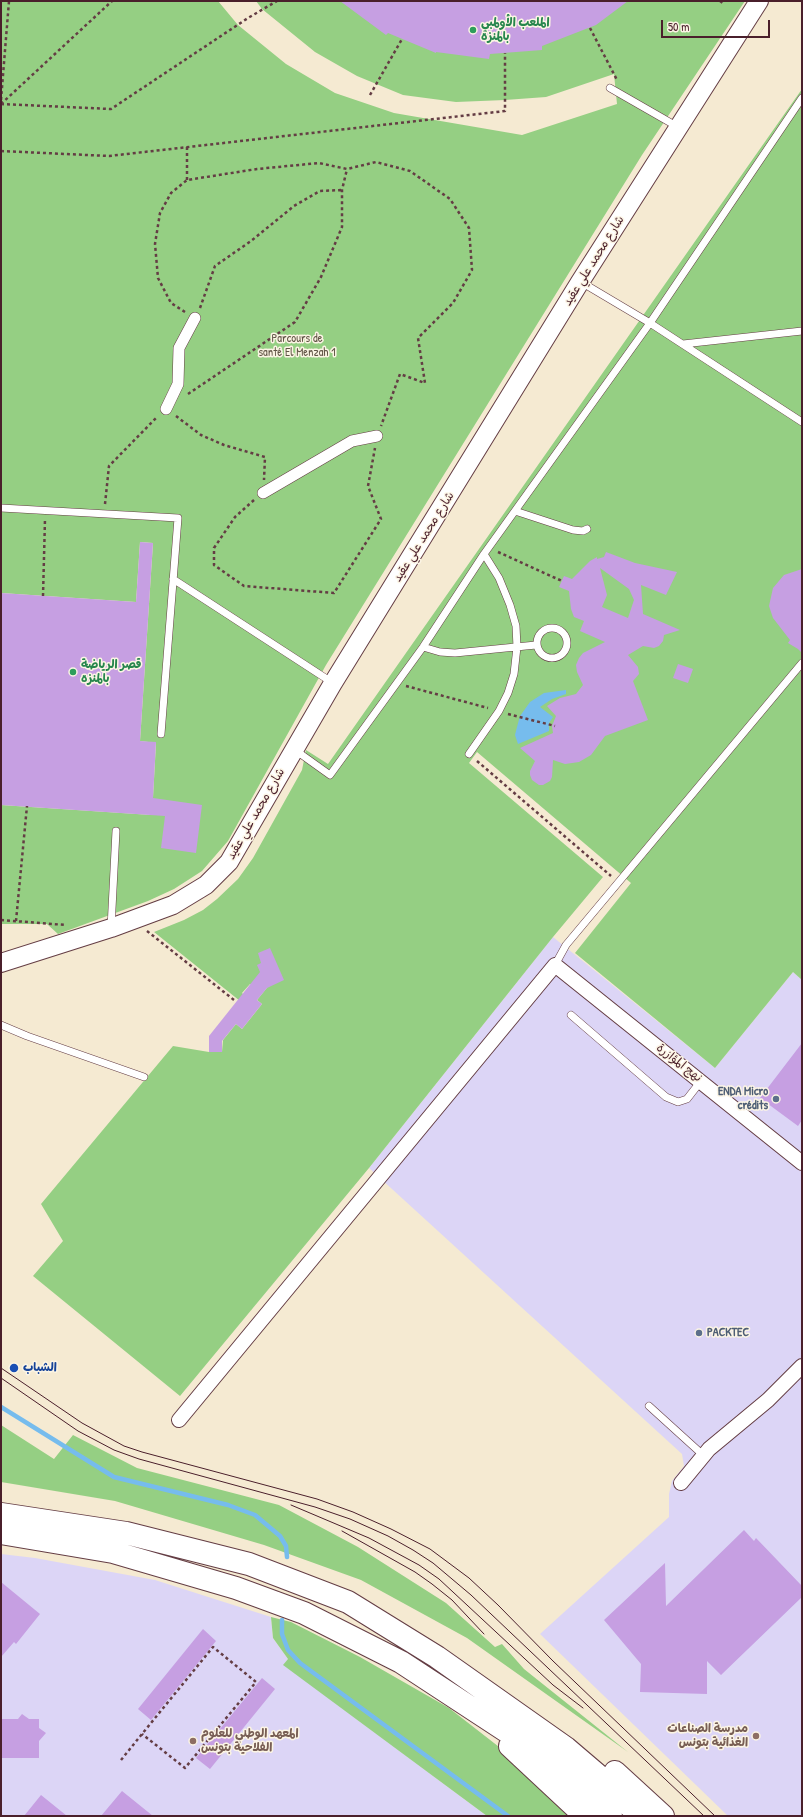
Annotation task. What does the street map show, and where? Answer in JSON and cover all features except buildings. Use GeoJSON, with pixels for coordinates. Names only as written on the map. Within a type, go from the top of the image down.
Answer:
{"type":"FeatureCollection","features":[{"type":"Feature","properties":{"kind":"highway"},"geometry":{"type":"LineString","coordinates":[[1,1499],[64,1511],[146,1531],[249,1564],[348,1602],[423,1636],[491,1678],[568,1732],[625,1780],[663,1816]]}},
{"type":"Feature","properties":{"kind":"highway"},"geometry":{"type":"LineString","coordinates":[[1,1514],[126,1533],[249,1564]]}},
{"type":"Feature","properties":{"kind":"highway"},"geometry":{"type":"LineString","coordinates":[[1,1533],[113,1552],[236,1588],[304,1614],[401,1662],[559,1755],[600,1777],[640,1816]]}},
{"type":"Feature","properties":{"kind":"highway"},"geometry":{"type":"LineString","coordinates":[[1,1545],[88,1557],[200,1582],[236,1588]]}},
{"type":"Feature","properties":{"kind":"highway"},"geometry":{"type":"LineString","coordinates":[[348,1602],[437,1657],[559,1755],[611,1816]]}},
{"type":"Feature","properties":{"kind":"highway"},"geometry":{"type":"LineString","coordinates":[[351,1636],[431,1688],[508,1745],[586,1816]]}},
{"type":"Feature","properties":{"kind":"street","name":"شارع محمد علي عقيد"},"geometry":{"type":"LineString","coordinates":[[1,963],[111,928],[174,905],[194,894],[219,874],[237,849],[333,683],[580,282],[759,1]]}},
{"type":"Feature","properties":{"kind":"street"},"geometry":{"type":"LineString","coordinates":[[166,409],[178,384],[180,348],[195,318]]}},
{"type":"Feature","properties":{"kind":"street"},"geometry":{"type":"LineString","coordinates":[[263,493],[352,441],[377,436]]}},
{"type":"Feature","properties":{"kind":"street"},"geometry":{"type":"LineString","coordinates":[[178,1420],[555,965]]}},
{"type":"Feature","properties":{"kind":"street","name":"نهج المؤازرة"},"geometry":{"type":"LineString","coordinates":[[555,965],[802,1163]]}},
{"type":"Feature","properties":{"kind":"street"},"geometry":{"type":"LineString","coordinates":[[680,1483],[703,1455],[768,1400],[802,1366]]}},
{"type":"Feature","properties":{"kind":"lane"},"geometry":{"type":"LineString","coordinates":[[610,88],[678,127]]}},
{"type":"Feature","properties":{"kind":"lane"},"geometry":{"type":"LineString","coordinates":[[294,749],[330,775],[423,647],[484,554],[650,323],[802,98]]}},
{"type":"Feature","properties":{"kind":"lane"},"geometry":{"type":"LineString","coordinates":[[580,282],[650,323],[802,422]]}},
{"type":"Feature","properties":{"kind":"lane"},"geometry":{"type":"LineString","coordinates":[[683,344],[802,331]]}},
{"type":"Feature","properties":{"kind":"lane"},"geometry":{"type":"LineString","coordinates":[[1,508],[178,518],[161,734]]}},
{"type":"Feature","properties":{"kind":"lane"},"geometry":{"type":"LineString","coordinates":[[515,511],[573,530],[583,531],[587,529]]}},
{"type":"Feature","properties":{"kind":"lane"},"geometry":{"type":"LineString","coordinates":[[469,754],[499,711],[508,693],[514,674],[517,647],[516,626],[510,605],[499,578],[484,554]]}},
{"type":"Feature","properties":{"kind":"lane"},"geometry":{"type":"LineString","coordinates":[[173,579],[333,683]]}},
{"type":"Feature","properties":{"kind":"lane"},"geometry":{"type":"LineString","coordinates":[[550,628],[562,631],[566,636],[567,642],[564,653],[554,658],[542,655],[536,645],[540,634],[550,628]]}},
{"type":"Feature","properties":{"kind":"lane"},"geometry":{"type":"LineString","coordinates":[[423,647],[440,652],[455,653],[536,645]]}},
{"type":"Feature","properties":{"kind":"lane"},"geometry":{"type":"LineString","coordinates":[[555,965],[566,946],[802,663]]}},
{"type":"Feature","properties":{"kind":"lane"},"geometry":{"type":"LineString","coordinates":[[111,928],[116,831]]}},
{"type":"Feature","properties":{"kind":"lane"},"geometry":{"type":"LineString","coordinates":[[571,1015],[666,1097],[678,1102],[687,1099],[701,1081]]}},
{"type":"Feature","properties":{"kind":"lane"},"geometry":{"type":"LineString","coordinates":[[1,1025],[27,1036],[144,1077]]}},
{"type":"Feature","properties":{"kind":"lane"},"geometry":{"type":"LineString","coordinates":[[649,1406],[703,1455]]}},
{"type":"Feature","properties":{"kind":"path"},"geometry":{"type":"LineString","coordinates":[[1,100],[9,1]]}},
{"type":"Feature","properties":{"kind":"path"},"geometry":{"type":"LineString","coordinates":[[1,104],[112,1]]}},
{"type":"Feature","properties":{"kind":"path"},"geometry":{"type":"LineString","coordinates":[[1,104],[111,109],[248,18],[277,1]]}},
{"type":"Feature","properties":{"kind":"path"},"geometry":{"type":"LineString","coordinates":[[720,1],[724,4]]}},
{"type":"Feature","properties":{"kind":"path"},"geometry":{"type":"LineString","coordinates":[[590,28],[619,83]]}},
{"type":"Feature","properties":{"kind":"path"},"geometry":{"type":"LineString","coordinates":[[370,95],[402,39]]}},
{"type":"Feature","properties":{"kind":"path"},"geometry":{"type":"LineString","coordinates":[[1,151],[109,156],[505,111],[505,53]]}},
{"type":"Feature","properties":{"kind":"path"},"geometry":{"type":"LineString","coordinates":[[187,147],[187,180]]}},
{"type":"Feature","properties":{"kind":"path"},"geometry":{"type":"LineString","coordinates":[[166,409],[201,435],[224,445],[265,457],[263,493],[235,516],[214,548],[214,565],[244,586],[334,593],[381,519],[368,486],[377,436],[400,374],[425,383],[418,338],[452,303],[472,270],[469,228],[450,199],[410,171],[376,162],[347,169],[319,163],[257,169],[187,180],[171,193],[160,213],[155,244],[158,278],[171,303],[195,318],[203,301],[215,266],[252,241],[294,206],[320,191],[342,190]]}},
{"type":"Feature","properties":{"kind":"path"},"geometry":{"type":"LineString","coordinates":[[103,514],[109,466],[166,409],[295,322],[321,277],[342,227],[342,190],[347,169]]}},
{"type":"Feature","properties":{"kind":"path"},"geometry":{"type":"LineString","coordinates":[[43,596],[46,511]]}},
{"type":"Feature","properties":{"kind":"path"},"geometry":{"type":"LineString","coordinates":[[489,548],[562,581]]}},
{"type":"Feature","properties":{"kind":"path"},"geometry":{"type":"LineString","coordinates":[[395,684],[554,726]]}},
{"type":"Feature","properties":{"kind":"path"},"geometry":{"type":"LineString","coordinates":[[469,754],[619,882]]}},
{"type":"Feature","properties":{"kind":"path"},"geometry":{"type":"LineString","coordinates":[[16,921],[27,806]]}},
{"type":"Feature","properties":{"kind":"path"},"geometry":{"type":"LineString","coordinates":[[1,920],[67,925]]}},
{"type":"Feature","properties":{"kind":"path"},"geometry":{"type":"LineString","coordinates":[[134,920],[234,1000]]}},
{"type":"Feature","properties":{"kind":"path"},"geometry":{"type":"LineString","coordinates":[[121,1760],[142,1734],[213,1647],[256,1682],[185,1768],[142,1734]]}},
{"type":"Feature","properties":{"kind":"shaded area"},"geometry":{"type":"Polygon","coordinates":[[[553,937],[715,1068],[793,972],[802,980],[802,1816],[728,1816],[540,1634],[669,1517],[669,1494],[672,1481],[684,1466],[682,1454],[369,1168],[553,937]]]}},
{"type":"Feature","properties":{"kind":"shaded area","name":"المعهد الوطني للعلوم الفلاحية بتونس"},"geometry":{"type":"Polygon","coordinates":[[[1,1554],[35,1558],[155,1580],[271,1617],[273,1638],[288,1659],[284,1665],[487,1816],[1,1816],[1,1554]]]}},
{"type":"Feature","properties":{"kind":"green space","name":"Parcours de santé El Menzah 1"},"geometry":{"type":"Polygon","coordinates":[[[1,1],[218,1],[238,25],[286,64],[335,93],[394,113],[522,135],[617,104],[614,74],[546,97],[456,102],[403,95],[357,76],[315,52],[262,9],[256,1],[745,1],[642,155],[326,665],[228,841],[202,871],[174,889],[148,901],[58,934],[47,924],[1,924],[1,805],[152,815],[156,743],[140,741],[153,543],[140,542],[136,602],[1,593],[1,1]]]}},
{"type":"Feature","properties":{"kind":"green space"},"geometry":{"type":"Polygon","coordinates":[[[802,89],[802,980],[793,972],[715,1068],[575,953],[631,883],[477,752],[469,763],[603,877],[553,937],[369,1168],[180,1396],[33,1276],[63,1241],[41,1204],[173,1046],[209,1052],[222,1052],[223,1040],[236,1024],[242,1029],[262,1004],[257,1000],[270,984],[253,986],[250,984],[242,993],[244,995],[240,1001],[154,932],[184,920],[203,910],[238,879],[253,858],[302,770],[306,750],[328,764],[802,89]]]}},
{"type":"Feature","properties":{"kind":"green space"},"geometry":{"type":"Polygon","coordinates":[[[1,1425],[54,1459],[73,1435],[137,1468],[279,1505],[358,1547],[446,1603],[495,1647],[502,1644],[524,1669],[628,1752],[467,1638],[361,1580],[264,1545],[115,1501],[1,1482],[1,1425]]]}},
{"type":"Feature","properties":{"kind":"green space"},"geometry":{"type":"Polygon","coordinates":[[[271,1617],[291,1622],[360,1657],[449,1708],[512,1757],[573,1816],[487,1816],[283,1665],[288,1659],[273,1638],[271,1617]]]}},
{"type":"Feature","properties":{"kind":"water"},"geometry":{"type":"Polygon","coordinates":[[[566,690],[566,694],[552,699],[540,707],[553,717],[549,723],[549,731],[518,744],[515,735],[520,716],[530,702],[544,693],[566,690]]]}},
{"type":"Feature","properties":{"kind":"waterway"},"geometry":{"type":"LineString","coordinates":[[1,1407],[114,1477],[228,1505],[255,1515],[280,1536],[286,1546],[287,1557]]}},
{"type":"Feature","properties":{"kind":"waterway"},"geometry":{"type":"LineString","coordinates":[[282,1620],[282,1634],[288,1650],[300,1663],[508,1816]]}},
{"type":"Feature","properties":{"kind":"tram line"},"geometry":{"type":"LineString","coordinates":[[1,1368],[82,1423],[124,1446],[317,1499],[353,1512],[430,1549],[469,1578],[498,1605],[553,1661],[715,1816]]}},
{"type":"Feature","properties":{"kind":"tram line"},"geometry":{"type":"LineString","coordinates":[[1,1378],[78,1431],[114,1450],[139,1459],[315,1507],[350,1519],[388,1536],[413,1550],[433,1563],[471,1595],[704,1816]]}},
{"type":"Feature","properties":{"kind":"tram line"},"geometry":{"type":"LineString","coordinates":[[291,1505],[369,1538],[419,1565],[439,1579],[553,1685],[583,1708]]}},
{"type":"Feature","properties":{"kind":"tram line"},"geometry":{"type":"LineString","coordinates":[[342,1531],[415,1572],[432,1584],[452,1600],[484,1634]]}},
{"type":"Feature","properties":{"kind":"place","name":"الملعب الأولمبي بالمنزه"},"geometry":{"type":"Point","coordinates":[473,30]}},
{"type":"Feature","properties":{"kind":"place","name":"قصر الرياضة بالمنزه"},"geometry":{"type":"Point","coordinates":[73,672]}},
{"type":"Feature","properties":{"kind":"place","name":"ENDA Micro crédits"},"geometry":{"type":"Point","coordinates":[776,1099]}},
{"type":"Feature","properties":{"kind":"place","name":"PACKTEC"},"geometry":{"type":"Point","coordinates":[699,1333]}},
{"type":"Feature","properties":{"kind":"place","name":"الشباب"},"geometry":{"type":"Point","coordinates":[14,1368]}},
{"type":"Feature","properties":{"kind":"place","name":"مدرسة الصناعات الغذائية بتونس"},"geometry":{"type":"Point","coordinates":[756,1736]}},
{"type":"Feature","properties":{"kind":"place","name":"المعهد الوطني للعلوم الفلاحية بتونس"},"geometry":{"type":"Point","coordinates":[193,1741]}}]}
